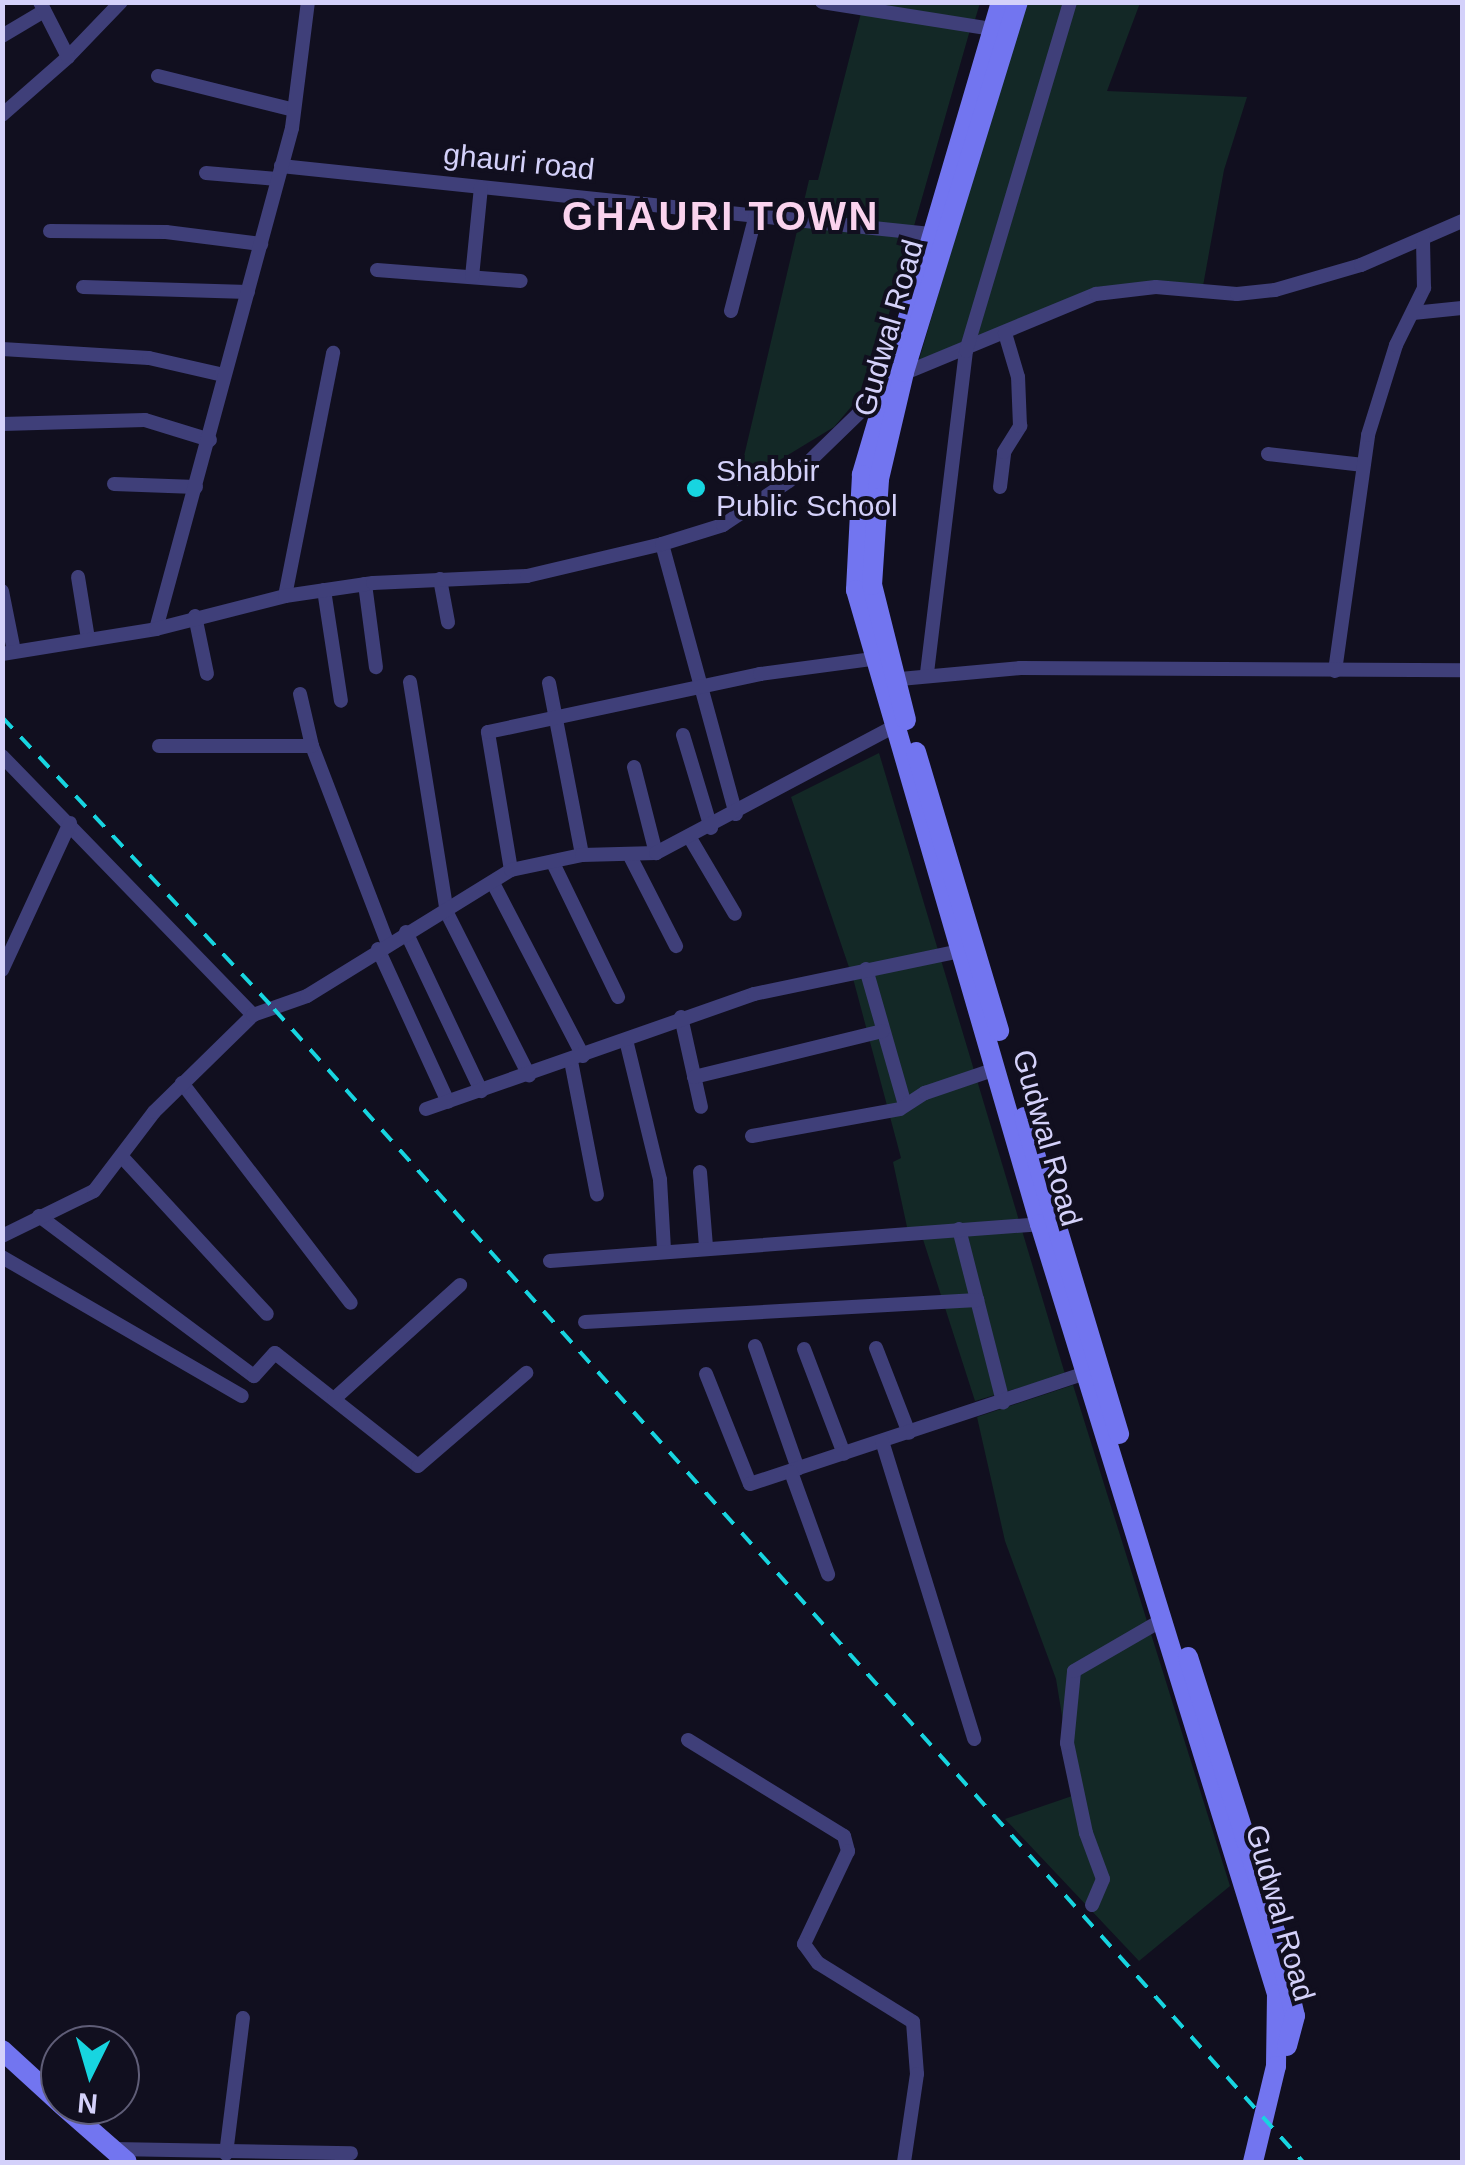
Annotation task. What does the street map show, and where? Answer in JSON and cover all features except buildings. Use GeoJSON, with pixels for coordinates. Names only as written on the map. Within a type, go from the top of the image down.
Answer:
{"type":"FeatureCollection","features":[{"type":"Feature","properties":{"kind":"main road","name":"Gudwal Road"},"geometry":{"type":"LineString","coordinates":[[1001,2],[930,234],[895,377],[870,540],[879,629],[896,725],[960,950],[1085,1373],[1277,1994],[1276,2066]]}},
{"type":"Feature","properties":{"kind":"main road","name":"Gudwal Road"},"geometry":{"type":"LineString","coordinates":[[1018,2],[862,475],[854,552],[859,610],[873,658],[886,681],[1275,1931],[1295,2016],[1276,2066]]}},
{"type":"Feature","properties":{"kind":"main road"},"geometry":{"type":"LineString","coordinates":[[2,2050],[40,2085]]}},
{"type":"Feature","properties":{"kind":"main road"},"geometry":{"type":"LineString","coordinates":[[1253,2162],[1276,2066]]}},
{"type":"Feature","properties":{"kind":"main road"},"geometry":{"type":"LineString","coordinates":[[84,2125],[119,2156]]}},
{"type":"Feature","properties":{"kind":"street"},"geometry":{"type":"LineString","coordinates":[[2,114],[68,58],[121,2]]}},
{"type":"Feature","properties":{"kind":"street"},"geometry":{"type":"LineString","coordinates":[[156,629],[279,173],[294,110],[308,2]]}},
{"type":"Feature","properties":{"kind":"street"},"geometry":{"type":"LineString","coordinates":[[822,2],[993,29]]}},
{"type":"Feature","properties":{"kind":"street"},"geometry":{"type":"LineString","coordinates":[[927,673],[966,351],[1070,2]]}},
{"type":"Feature","properties":{"kind":"street"},"geometry":{"type":"LineString","coordinates":[[2,36],[42,7],[68,58]]}},
{"type":"Feature","properties":{"kind":"street"},"geometry":{"type":"LineString","coordinates":[[158,76],[294,110]]}},
{"type":"Feature","properties":{"kind":"street","name":"ghauri road"},"geometry":{"type":"LineString","coordinates":[[206,173],[279,173],[481,187],[930,234]]}},
{"type":"Feature","properties":{"kind":"street"},"geometry":{"type":"LineString","coordinates":[[472,277],[481,187]]}},
{"type":"Feature","properties":{"kind":"street"},"geometry":{"type":"LineString","coordinates":[[731,311],[756,214]]}},
{"type":"Feature","properties":{"kind":"street"},"geometry":{"type":"LineString","coordinates":[[2,591],[8,653],[156,629],[284,596],[365,584],[526,576],[662,544],[724,525],[788,481],[895,377],[966,351],[1096,294],[1156,287],[1237,294],[1274,290],[1423,239],[1462,221]]}},
{"type":"Feature","properties":{"kind":"street"},"geometry":{"type":"LineString","coordinates":[[50,230],[166,232],[261,244]]}},
{"type":"Feature","properties":{"kind":"street"},"geometry":{"type":"LineString","coordinates":[[1335,671],[1363,465],[1382,384],[1424,288],[1423,239]]}},
{"type":"Feature","properties":{"kind":"street"},"geometry":{"type":"LineString","coordinates":[[377,270],[521,281]]}},
{"type":"Feature","properties":{"kind":"street"},"geometry":{"type":"LineString","coordinates":[[82,287],[248,292]]}},
{"type":"Feature","properties":{"kind":"street"},"geometry":{"type":"LineString","coordinates":[[1414,312],[1462,308]]}},
{"type":"Feature","properties":{"kind":"street"},"geometry":{"type":"LineString","coordinates":[[1000,487],[1004,452],[1020,426],[1018,376],[1005,332]]}},
{"type":"Feature","properties":{"kind":"street"},"geometry":{"type":"LineString","coordinates":[[2,348],[149,358],[224,374]]}},
{"type":"Feature","properties":{"kind":"street"},"geometry":{"type":"LineString","coordinates":[[284,596],[334,354]]}},
{"type":"Feature","properties":{"kind":"street"},"geometry":{"type":"LineString","coordinates":[[2,424],[144,420],[210,440]]}},
{"type":"Feature","properties":{"kind":"street"},"geometry":{"type":"LineString","coordinates":[[1268,454],[1363,465]]}},
{"type":"Feature","properties":{"kind":"street"},"geometry":{"type":"LineString","coordinates":[[114,484],[196,487]]}},
{"type":"Feature","properties":{"kind":"street"},"geometry":{"type":"LineString","coordinates":[[662,544],[736,814]]}},
{"type":"Feature","properties":{"kind":"street"},"geometry":{"type":"LineString","coordinates":[[78,577],[88,639]]}},
{"type":"Feature","properties":{"kind":"street"},"geometry":{"type":"LineString","coordinates":[[440,579],[448,622]]}},
{"type":"Feature","properties":{"kind":"street"},"geometry":{"type":"LineString","coordinates":[[365,584],[376,667]]}},
{"type":"Feature","properties":{"kind":"street"},"geometry":{"type":"LineString","coordinates":[[324,590],[340,701]]}},
{"type":"Feature","properties":{"kind":"street"},"geometry":{"type":"LineString","coordinates":[[195,616],[206,674]]}},
{"type":"Feature","properties":{"kind":"street"},"geometry":{"type":"LineString","coordinates":[[511,870],[488,732],[556,722],[701,686],[873,658]]}},
{"type":"Feature","properties":{"kind":"street"},"geometry":{"type":"LineString","coordinates":[[886,681],[927,673],[1462,670]]}},
{"type":"Feature","properties":{"kind":"street"},"geometry":{"type":"LineString","coordinates":[[410,682],[448,913],[529,1075]]}},
{"type":"Feature","properties":{"kind":"street"},"geometry":{"type":"LineString","coordinates":[[549,683],[582,855]]}},
{"type":"Feature","properties":{"kind":"street"},"geometry":{"type":"LineString","coordinates":[[300,694],[312,746],[383,947],[448,1102]]}},
{"type":"Feature","properties":{"kind":"street"},"geometry":{"type":"LineString","coordinates":[[2,1236],[94,1191],[182,1082],[253,1015],[307,996],[406,932],[448,913],[511,870],[582,855],[631,858],[656,853],[712,828],[896,725]]}},
{"type":"Feature","properties":{"kind":"street"},"geometry":{"type":"LineString","coordinates":[[684,735],[712,828]]}},
{"type":"Feature","properties":{"kind":"street"},"geometry":{"type":"LineString","coordinates":[[159,746],[312,746]]}},
{"type":"Feature","properties":{"kind":"street"},"geometry":{"type":"LineString","coordinates":[[2,756],[253,1015]]}},
{"type":"Feature","properties":{"kind":"street"},"geometry":{"type":"LineString","coordinates":[[634,767],[656,853]]}},
{"type":"Feature","properties":{"kind":"street"},"geometry":{"type":"LineString","coordinates":[[2,970],[70,823]]}},
{"type":"Feature","properties":{"kind":"street"},"geometry":{"type":"LineString","coordinates":[[690,838],[734,914]]}},
{"type":"Feature","properties":{"kind":"street"},"geometry":{"type":"LineString","coordinates":[[631,858],[676,946]]}},
{"type":"Feature","properties":{"kind":"street"},"geometry":{"type":"LineString","coordinates":[[553,863],[618,996]]}},
{"type":"Feature","properties":{"kind":"street"},"geometry":{"type":"LineString","coordinates":[[493,883],[577,1058],[597,1195]]}},
{"type":"Feature","properties":{"kind":"street"},"geometry":{"type":"LineString","coordinates":[[406,932],[480,1091]]}},
{"type":"Feature","properties":{"kind":"street"},"geometry":{"type":"LineString","coordinates":[[426,1109],[577,1058],[681,1017],[866,969],[960,950]]}},
{"type":"Feature","properties":{"kind":"street"},"geometry":{"type":"LineString","coordinates":[[866,969],[906,1105]]}},
{"type":"Feature","properties":{"kind":"street"},"geometry":{"type":"LineString","coordinates":[[681,1017],[701,1107]]}},
{"type":"Feature","properties":{"kind":"street"},"geometry":{"type":"LineString","coordinates":[[694,1077],[882,1031]]}},
{"type":"Feature","properties":{"kind":"street"},"geometry":{"type":"LineString","coordinates":[[626,1040],[660,1180],[664,1249]]}},
{"type":"Feature","properties":{"kind":"street"},"geometry":{"type":"LineString","coordinates":[[752,1136],[906,1105],[996,1069]]}},
{"type":"Feature","properties":{"kind":"street"},"geometry":{"type":"LineString","coordinates":[[182,1082],[351,1302]]}},
{"type":"Feature","properties":{"kind":"street"},"geometry":{"type":"LineString","coordinates":[[123,1158],[267,1314]]}},
{"type":"Feature","properties":{"kind":"street"},"geometry":{"type":"LineString","coordinates":[[700,1172],[706,1248]]}},
{"type":"Feature","properties":{"kind":"street"},"geometry":{"type":"LineString","coordinates":[[39,1216],[254,1376],[275,1352],[418,1466],[526,1373]]}},
{"type":"Feature","properties":{"kind":"street"},"geometry":{"type":"LineString","coordinates":[[550,1261],[664,1249],[1040,1224]]}},
{"type":"Feature","properties":{"kind":"street"},"geometry":{"type":"LineString","coordinates":[[959,1229],[1004,1402]]}},
{"type":"Feature","properties":{"kind":"street"},"geometry":{"type":"LineString","coordinates":[[2,1257],[242,1396]]}},
{"type":"Feature","properties":{"kind":"street"},"geometry":{"type":"LineString","coordinates":[[334,1399],[460,1285]]}},
{"type":"Feature","properties":{"kind":"street"},"geometry":{"type":"LineString","coordinates":[[585,1322],[978,1300]]}},
{"type":"Feature","properties":{"kind":"street"},"geometry":{"type":"LineString","coordinates":[[755,1346],[828,1574]]}},
{"type":"Feature","properties":{"kind":"street"},"geometry":{"type":"LineString","coordinates":[[804,1348],[844,1454]]}},
{"type":"Feature","properties":{"kind":"street"},"geometry":{"type":"LineString","coordinates":[[876,1348],[909,1433]]}},
{"type":"Feature","properties":{"kind":"street"},"geometry":{"type":"LineString","coordinates":[[706,1374],[750,1484],[1085,1373]]}},
{"type":"Feature","properties":{"kind":"street"},"geometry":{"type":"LineString","coordinates":[[882,1442],[974,1739]]}},
{"type":"Feature","properties":{"kind":"street"},"geometry":{"type":"LineString","coordinates":[[1092,1906],[1103,1880],[1086,1833],[1066,1743],[1074,1671],[1162,1620]]}},
{"type":"Feature","properties":{"kind":"street"},"geometry":{"type":"LineString","coordinates":[[688,1740],[844,1836],[848,1851],[804,1944],[818,1963],[913,2022],[917,2074],[904,2162]]}},
{"type":"Feature","properties":{"kind":"street"},"geometry":{"type":"LineString","coordinates":[[226,2154],[244,2018]]}},
{"type":"Feature","properties":{"kind":"street"},"geometry":{"type":"LineString","coordinates":[[119,2156],[351,2153]]}},
{"type":"Feature","properties":{"kind":"green space"},"geometry":{"type":"Polygon","coordinates":[[[864,2],[980,3],[974,23],[864,2]]]}},
{"type":"Feature","properties":{"kind":"green space"},"geometry":{"type":"Polygon","coordinates":[[[1024,3],[1140,3],[1107,91],[1247,97],[1224,170],[1203,286],[1094,295],[925,366],[919,360],[1024,3]]]}},
{"type":"Feature","properties":{"kind":"green space"},"geometry":{"type":"Polygon","coordinates":[[[861,13],[970,30],[868,387],[834,427],[737,486],[809,180],[818,180],[861,13]]]}},
{"type":"Feature","properties":{"kind":"green space"},"geometry":{"type":"Polygon","coordinates":[[[879,753],[1065,1374],[975,1401],[920,1230],[907,1227],[893,1162],[901,1158],[854,982],[791,797],[879,753]]]}},
{"type":"Feature","properties":{"kind":"green space"},"geometry":{"type":"Polygon","coordinates":[[[1073,1385],[1230,1886],[1139,1961],[1005,1819],[1075,1795],[1056,1679],[1005,1541],[977,1417],[1073,1385]]]}},
{"type":"Feature","properties":{"kind":"railway"},"geometry":{"type":"LineString","coordinates":[[2,717],[274,1009],[1303,2162]]}},
{"type":"Feature","properties":{"kind":"place","name":"Shabbir Public School"},"geometry":{"type":"Point","coordinates":[696,488]}},
{"type":"Feature","properties":{"kind":"district","name":"GHAURI TOWN"},"geometry":{"type":"Point","coordinates":[721,216]}}]}
